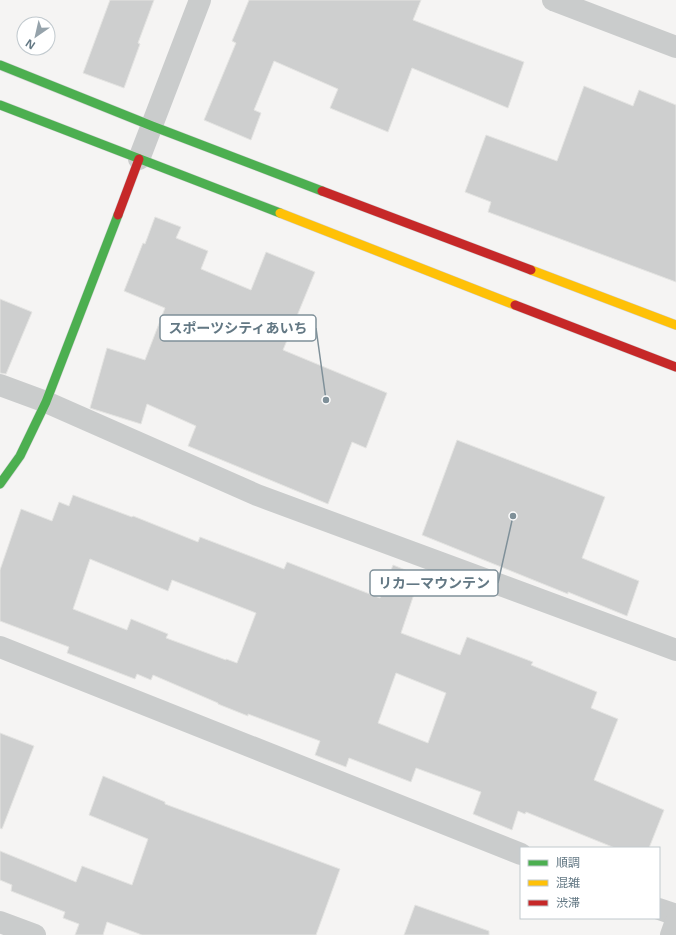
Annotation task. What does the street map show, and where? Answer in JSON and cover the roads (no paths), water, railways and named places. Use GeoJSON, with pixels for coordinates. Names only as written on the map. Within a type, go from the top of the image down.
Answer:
{"type":"FeatureCollection","features":[{"type":"Feature","properties":{"kind":"street"},"geometry":{"type":"LineString","coordinates":[[0,484],[20,456],[46,402],[200,0]]}},
{"type":"Feature","properties":{"kind":"street"},"geometry":{"type":"LineString","coordinates":[[553,0],[676,47]]}},
{"type":"Feature","properties":{"kind":"street"},"geometry":{"type":"LineString","coordinates":[[0,66],[152,126],[676,325]]}},
{"type":"Feature","properties":{"kind":"street"},"geometry":{"type":"LineString","coordinates":[[0,105],[676,368]]}},
{"type":"Feature","properties":{"kind":"street"},"geometry":{"type":"LineString","coordinates":[[0,385],[46,402],[257,495],[676,650]]}},
{"type":"Feature","properties":{"kind":"street"},"geometry":{"type":"LineString","coordinates":[[0,647],[520,854]]}},
{"type":"Feature","properties":{"kind":"street"},"geometry":{"type":"LineString","coordinates":[[660,908],[676,915]]}},
{"type":"Feature","properties":{"kind":"street"},"geometry":{"type":"LineString","coordinates":[[671,935],[676,921]]}},
{"type":"Feature","properties":{"kind":"street"},"geometry":{"type":"LineString","coordinates":[[6,927],[35,935]]}},
{"type":"Feature","properties":{"kind":"place","name":"スポーツシティあいち"},"geometry":{"type":"Point","coordinates":[326,400]}},
{"type":"Feature","properties":{"kind":"place","name":"リカ―マウンテン"},"geometry":{"type":"Point","coordinates":[513,516]}}]}
